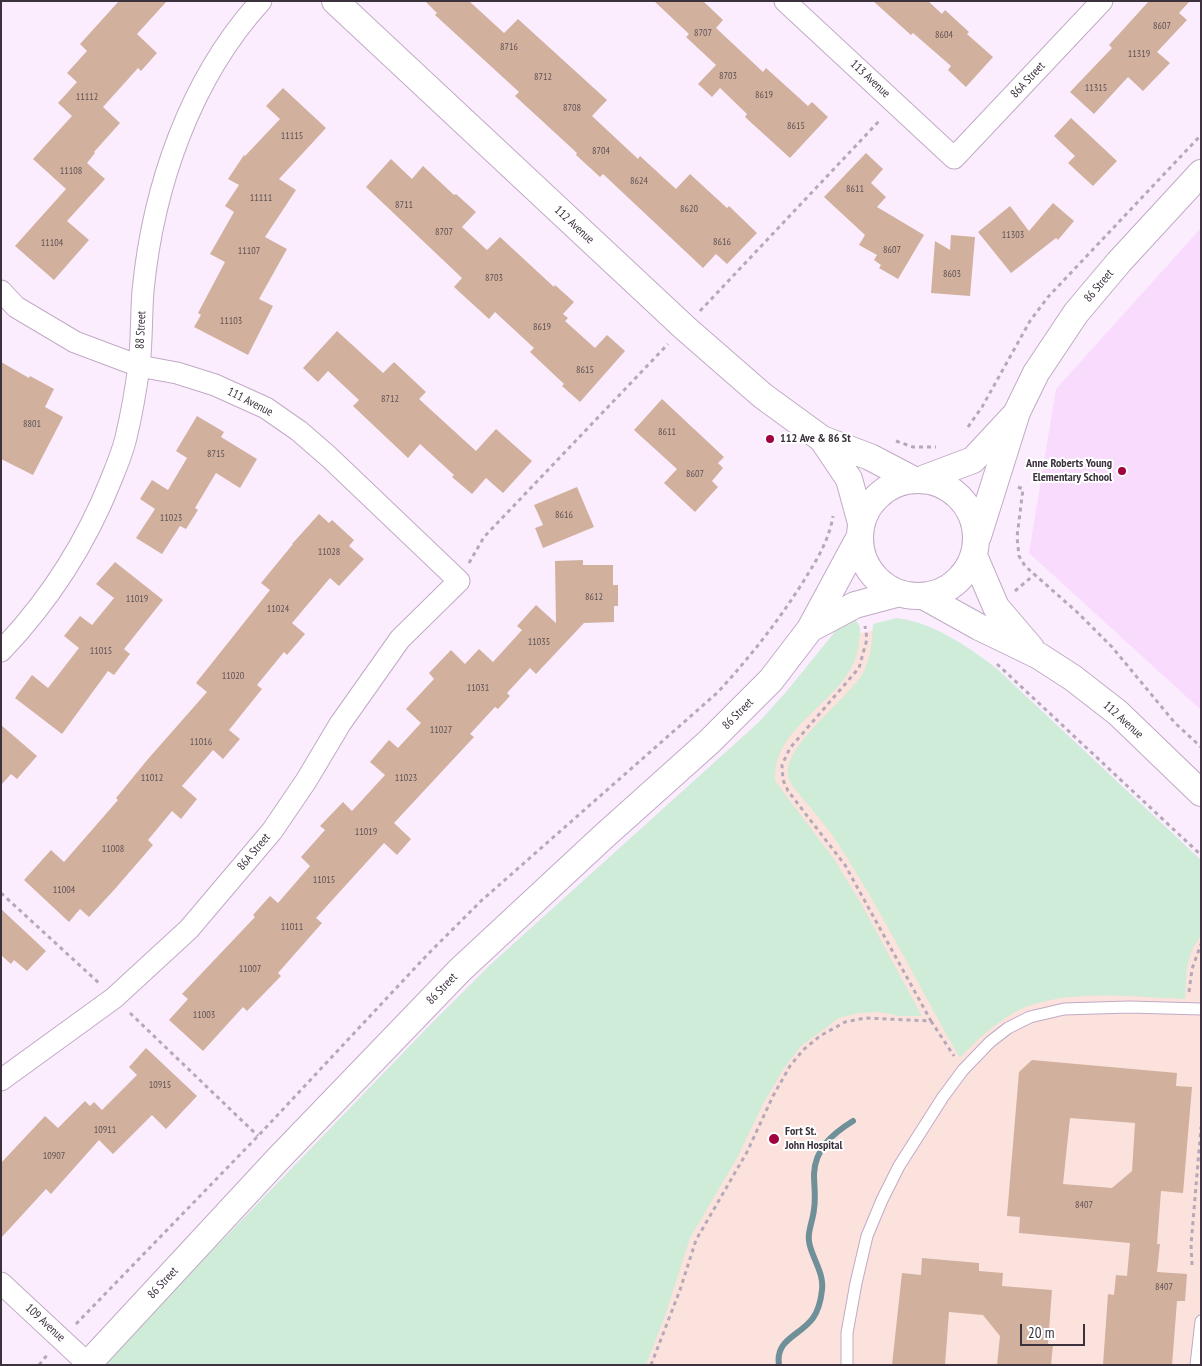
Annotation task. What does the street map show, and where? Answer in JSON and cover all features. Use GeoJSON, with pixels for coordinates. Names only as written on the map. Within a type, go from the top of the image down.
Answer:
{"type":"FeatureCollection","features":[{"type":"Feature","properties":{"kind":"street","name":"88 Street"},"geometry":{"type":"LineString","coordinates":[[1,651],[24,627],[46,597],[99,511],[127,435],[139,366],[143,290],[151,235],[167,173],[183,127],[202,85],[228,44],[261,1]]}},
{"type":"Feature","properties":{"kind":"street","name":"112 Avenue"},"geometry":{"type":"LineString","coordinates":[[335,1],[724,363],[763,396],[822,439],[918,478]]}},
{"type":"Feature","properties":{"kind":"street","name":"113 Avenue"},"geometry":{"type":"LineString","coordinates":[[785,1],[954,158]]}},
{"type":"Feature","properties":{"kind":"street","name":"86A Street"},"geometry":{"type":"LineString","coordinates":[[954,158],[1102,1]]}},
{"type":"Feature","properties":{"kind":"street","name":"86 Street"},"geometry":{"type":"LineString","coordinates":[[977,547],[1017,412],[1036,373],[1076,313],[1119,262],[1201,173]]}},
{"type":"Feature","properties":{"kind":"street","name":"111 Avenue"},"geometry":{"type":"LineString","coordinates":[[1,291],[16,307],[75,342],[139,366],[178,373],[215,385],[266,408],[299,431],[459,581]]}},
{"type":"Feature","properties":{"kind":"street","name":"86 Street"},"geometry":{"type":"LineString","coordinates":[[918,478],[973,460],[1017,412]]}},
{"type":"Feature","properties":{"kind":"street","name":"112 Avenue"},"geometry":{"type":"LineString","coordinates":[[822,439],[849,479],[860,532]]}},
{"type":"Feature","properties":{"kind":"street"},"geometry":{"type":"LineString","coordinates":[[918,478],[945,486],[960,498],[972,514],[977,547],[957,582],[943,591],[912,595],[883,584],[870,572],[861,557],[860,532],[870,506],[881,494],[894,484],[918,478]]}},
{"type":"Feature","properties":{"kind":"street","name":"86 Street"},"geometry":{"type":"LineString","coordinates":[[88,1364],[278,1159],[460,970],[744,710],[772,680],[810,629],[860,532]]}},
{"type":"Feature","properties":{"kind":"street","name":"112 Avenue"},"geometry":{"type":"LineString","coordinates":[[977,547],[996,607],[1039,656]]}},
{"type":"Feature","properties":{"kind":"street","name":"86A Street"},"geometry":{"type":"LineString","coordinates":[[1,1080],[114,998],[189,928],[272,831],[306,781],[340,724],[400,640],[459,581]]}},
{"type":"Feature","properties":{"kind":"street","name":"112 Avenue"},"geometry":{"type":"LineString","coordinates":[[912,595],[1039,656],[1073,678],[1118,713],[1201,793]]}},
{"type":"Feature","properties":{"kind":"street","name":"86 Street"},"geometry":{"type":"LineString","coordinates":[[810,629],[856,605],[912,595]]}},
{"type":"Feature","properties":{"kind":"street","name":"109 Avenue"},"geometry":{"type":"LineString","coordinates":[[1,1283],[88,1364]]}},
{"type":"Feature","properties":{"kind":"lane"},"geometry":{"type":"LineString","coordinates":[[847,1365],[847,1333],[856,1283],[867,1236],[882,1200],[899,1166],[943,1097],[963,1070],[990,1042],[1008,1028],[1030,1017],[1064,1009],[1120,1007],[1195,1008]]}},
{"type":"Feature","properties":{"kind":"lane"},"geometry":{"type":"LineString","coordinates":[[1198,1363],[1201,1321]]}},
{"type":"Feature","properties":{"kind":"path"},"geometry":{"type":"LineString","coordinates":[[698,314],[896,103]]}},
{"type":"Feature","properties":{"kind":"path"},"geometry":{"type":"LineString","coordinates":[[963,433],[982,407],[1030,321],[1048,297],[1201,135]]}},
{"type":"Feature","properties":{"kind":"path"},"geometry":{"type":"LineString","coordinates":[[459,581],[484,537],[669,343]]}},
{"type":"Feature","properties":{"kind":"path"},"geometry":{"type":"LineString","coordinates":[[889,438],[913,447],[938,446]]}},
{"type":"Feature","properties":{"kind":"path"},"geometry":{"type":"LineString","coordinates":[[1015,486],[1023,489],[1017,537],[1019,556],[1025,566],[1036,574],[1112,647],[1175,723],[1201,746]]}},
{"type":"Feature","properties":{"kind":"path"},"geometry":{"type":"LineString","coordinates":[[39,1365],[258,1136],[428,954],[481,901],[722,687],[752,655],[787,606],[828,539],[834,509]]}},
{"type":"Feature","properties":{"kind":"path"},"geometry":{"type":"LineString","coordinates":[[1012,593],[1036,574]]}},
{"type":"Feature","properties":{"kind":"path"},"geometry":{"type":"LineString","coordinates":[[865,623],[867,639],[859,668],[790,748],[782,765],[783,780],[788,791],[845,865],[931,1021],[963,1070]]}},
{"type":"Feature","properties":{"kind":"path"},"geometry":{"type":"LineString","coordinates":[[995,662],[1201,855]]}},
{"type":"Feature","properties":{"kind":"path"},"geometry":{"type":"LineString","coordinates":[[1195,1008],[1192,968],[1201,944]]}},
{"type":"Feature","properties":{"kind":"path"},"geometry":{"type":"LineString","coordinates":[[651,1365],[696,1240],[747,1152],[773,1096],[790,1066],[803,1050],[820,1036],[845,1022],[865,1018],[931,1021]]}},
{"type":"Feature","properties":{"kind":"path"},"geometry":{"type":"LineString","coordinates":[[1192,1265],[1191,1245],[1201,1127]]}},
{"type":"Feature","properties":{"kind":"shaded area","name":"Anne Roberts Young Elementary School"},"geometry":{"type":"Polygon","coordinates":[[[1201,228],[1201,710],[1029,553],[1056,389],[1201,228]]]}},
{"type":"Feature","properties":{"kind":"shaded area","name":"Fort St. John Hospital"},"geometry":{"type":"Polygon","coordinates":[[[894,625],[1201,864],[1201,1365],[134,1365],[853,635],[894,625]]]}},
{"type":"Feature","properties":{"kind":"green space"},"geometry":{"type":"Polygon","coordinates":[[[855,618],[860,631],[855,660],[837,688],[800,724],[790,737],[778,758],[775,781],[834,859],[859,900],[922,1016],[900,1016],[879,1012],[859,1013],[839,1018],[801,1046],[784,1068],[763,1104],[737,1158],[690,1238],[665,1316],[646,1365],[102,1365],[491,964],[759,722],[838,628],[855,618]]]}},
{"type":"Feature","properties":{"kind":"green space"},"geometry":{"type":"Polygon","coordinates":[[[897,618],[937,630],[962,644],[996,668],[1201,860],[1201,935],[1192,950],[1187,966],[1185,999],[1078,996],[1037,1003],[1019,1010],[995,1025],[960,1058],[855,871],[829,830],[794,788],[788,776],[790,762],[796,749],[863,673],[872,643],[873,624],[897,618]]]}},
{"type":"Feature","properties":{"kind":"building"},"geometry":{"type":"Polygon","coordinates":[[[119,1],[167,1],[137,34],[157,53],[141,71],[138,68],[103,107],[120,123],[94,152],[87,163],[105,179],[67,221],[89,240],[54,280],[15,246],[66,189],[33,159],[72,116],[58,103],[77,82],[67,73],[87,51],[80,44],[119,1]]]}},
{"type":"Feature","properties":{"kind":"building"},"geometry":{"type":"Polygon","coordinates":[[[425,1],[469,1],[504,33],[518,19],[607,100],[592,116],[638,159],[640,156],[676,189],[690,174],[727,208],[729,206],[757,233],[727,264],[716,254],[703,268],[603,174],[600,177],[576,155],[577,153],[515,96],[519,92],[435,15],[437,13],[425,1]]]}},
{"type":"Feature","properties":{"kind":"building"},"geometry":{"type":"Polygon","coordinates":[[[654,1],[703,1],[723,20],[716,28],[763,72],[766,68],[808,106],[812,102],[828,117],[790,158],[745,117],[747,114],[720,88],[712,97],[698,84],[716,65],[686,37],[689,34],[654,1]]]}},
{"type":"Feature","properties":{"kind":"building"},"geometry":{"type":"Polygon","coordinates":[[[873,1],[928,1],[942,14],[945,10],[969,32],[967,34],[993,57],[966,87],[948,70],[951,66],[913,33],[911,35],[873,1]]]}},
{"type":"Feature","properties":{"kind":"building"},"geometry":{"type":"Polygon","coordinates":[[[1149,1],[1190,1],[1179,13],[1187,20],[1157,52],[1170,63],[1143,91],[1128,77],[1094,114],[1070,92],[1112,48],[1109,45],[1149,1]]]}},
{"type":"Feature","properties":{"kind":"building"},"geometry":{"type":"Polygon","coordinates":[[[283,88],[326,128],[279,179],[296,190],[265,237],[287,249],[259,299],[273,306],[248,355],[194,327],[201,315],[198,313],[225,262],[210,254],[234,212],[225,206],[239,185],[228,179],[244,155],[280,119],[266,106],[283,88]]]}},
{"type":"Feature","properties":{"kind":"building"},"geometry":{"type":"Polygon","coordinates":[[[1071,118],[1117,161],[1093,186],[1068,163],[1075,156],[1054,136],[1071,118]]]}},
{"type":"Feature","properties":{"kind":"building"},"geometry":{"type":"Polygon","coordinates":[[[866,153],[883,169],[871,183],[886,197],[877,207],[924,235],[898,279],[879,268],[881,265],[874,260],[877,255],[859,245],[865,235],[824,197],[866,153]]]}},
{"type":"Feature","properties":{"kind":"building"},"geometry":{"type":"Polygon","coordinates":[[[391,159],[412,179],[423,166],[454,195],[456,194],[476,212],[462,227],[487,250],[500,237],[554,287],[555,285],[574,302],[563,314],[568,318],[565,321],[595,348],[607,335],[625,351],[580,402],[530,352],[534,348],[495,312],[489,319],[454,287],[462,278],[366,187],[391,159]]]}},
{"type":"Feature","properties":{"kind":"building"},"geometry":{"type":"Polygon","coordinates":[[[1053,203],[1074,221],[1058,240],[1056,238],[1011,273],[978,232],[1010,206],[1029,231],[1053,203]]]}},
{"type":"Feature","properties":{"kind":"building"},"geometry":{"type":"Polygon","coordinates":[[[951,235],[975,237],[970,296],[931,293],[935,241],[950,250],[951,235]]]}},
{"type":"Feature","properties":{"kind":"building"},"geometry":{"type":"Polygon","coordinates":[[[337,331],[383,373],[394,362],[426,392],[419,399],[476,451],[496,429],[532,461],[503,493],[486,478],[472,494],[452,477],[454,475],[420,444],[408,458],[353,406],[359,400],[328,371],[318,382],[303,368],[337,331]]]}},
{"type":"Feature","properties":{"kind":"building"},"geometry":{"type":"Polygon","coordinates":[[[1,362],[29,378],[30,376],[54,389],[45,407],[63,417],[33,475],[1,459],[1,362]]]}},
{"type":"Feature","properties":{"kind":"building"},"geometry":{"type":"Polygon","coordinates":[[[662,399],[724,457],[718,463],[723,468],[712,481],[718,487],[695,512],[664,483],[677,469],[634,430],[662,399]]]}},
{"type":"Feature","properties":{"kind":"building"},"geometry":{"type":"Polygon","coordinates":[[[197,416],[224,432],[221,437],[257,459],[240,488],[216,473],[195,508],[198,510],[186,529],[180,526],[162,554],[136,538],[155,509],[140,499],[152,480],[168,490],[187,458],[176,451],[197,416]]]}},
{"type":"Feature","properties":{"kind":"building"},"geometry":{"type":"Polygon","coordinates":[[[577,487],[594,527],[543,548],[535,528],[543,525],[534,505],[577,487]]]}},
{"type":"Feature","properties":{"kind":"building"},"geometry":{"type":"Polygon","coordinates":[[[319,514],[329,523],[332,520],[354,540],[349,546],[364,559],[339,586],[330,578],[292,623],[305,634],[287,655],[284,652],[257,685],[262,689],[229,730],[240,739],[223,759],[213,750],[182,786],[197,799],[181,819],[172,811],[148,840],[153,845],[89,917],[80,909],[69,922],[24,880],[51,850],[64,862],[118,800],[116,798],[148,759],[207,692],[196,683],[270,590],[261,583],[319,514]]]}},
{"type":"Feature","properties":{"kind":"building"},"geometry":{"type":"Polygon","coordinates":[[[583,560],[583,565],[613,565],[613,585],[618,585],[618,606],[614,606],[614,622],[584,623],[536,674],[530,668],[507,693],[510,696],[498,709],[495,707],[470,734],[474,737],[394,823],[411,839],[397,855],[384,843],[316,918],[322,923],[278,973],[281,976],[247,1011],[243,1007],[203,1051],[169,1020],[188,999],[182,994],[255,917],[253,915],[270,896],[278,903],[310,866],[301,857],[325,830],[320,826],[343,802],[352,811],[385,775],[370,762],[389,740],[398,748],[421,723],[406,709],[434,679],[429,673],[451,650],[465,664],[479,649],[493,662],[522,630],[517,626],[536,605],[556,623],[555,561],[583,560]]]}},
{"type":"Feature","properties":{"kind":"building"},"geometry":{"type":"Polygon","coordinates":[[[115,562],[163,600],[124,649],[130,654],[114,675],[108,671],[62,734],[15,698],[32,675],[48,688],[79,648],[64,636],[80,616],[92,625],[114,598],[96,584],[115,562]]]}},
{"type":"Feature","properties":{"kind":"building"},"geometry":{"type":"Polygon","coordinates":[[[1,725],[37,756],[17,779],[11,774],[1,785],[1,725]]]}},
{"type":"Feature","properties":{"kind":"building"},"geometry":{"type":"Polygon","coordinates":[[[1,909],[46,951],[27,971],[14,960],[11,964],[1,955],[1,909]]]}},
{"type":"Feature","properties":{"kind":"building"},"geometry":{"type":"Polygon","coordinates":[[[146,1048],[197,1096],[166,1129],[152,1115],[113,1154],[99,1140],[51,1194],[46,1189],[1,1238],[1,1163],[45,1116],[58,1128],[85,1101],[90,1106],[94,1102],[102,1110],[137,1075],[129,1067],[146,1048]]]}},
{"type":"Feature","properties":{"kind":"building"},"geometry":{"type":"Polygon","coordinates":[[[1032,1060],[1177,1073],[1176,1086],[1192,1087],[1183,1193],[1161,1191],[1157,1244],[1160,1244],[1157,1272],[1187,1274],[1185,1301],[1177,1301],[1172,1365],[1103,1365],[1108,1294],[1114,1295],[1116,1275],[1127,1276],[1130,1243],[1019,1233],[1020,1217],[1007,1216],[1019,1072],[1032,1060]],[[1070,1118],[1063,1184],[1112,1188],[1132,1171],[1135,1123],[1070,1118]]]}},
{"type":"Feature","properties":{"kind":"building"},"geometry":{"type":"Polygon","coordinates":[[[922,1258],[979,1263],[979,1271],[1003,1273],[1002,1286],[1052,1290],[1048,1344],[1053,1344],[1051,1365],[997,1365],[1000,1336],[983,1315],[949,1312],[945,1365],[892,1365],[902,1273],[921,1275],[922,1258]]]}},
{"type":"Feature","properties":{"kind":"waterway"},"geometry":{"type":"LineString","coordinates":[[779,1365],[781,1349],[790,1338],[813,1318],[821,1297],[822,1278],[809,1241],[815,1205],[815,1165],[826,1143],[838,1131],[853,1121]]}},
{"type":"Feature","properties":{"kind":"place","name":"112 Ave & 86 St"},"geometry":{"type":"Point","coordinates":[770,439]}},
{"type":"Feature","properties":{"kind":"place","name":"Anne Roberts Young Elementary School"},"geometry":{"type":"Point","coordinates":[1122,471]}},
{"type":"Feature","properties":{"kind":"place","name":"Fort St. John Hospital"},"geometry":{"type":"Point","coordinates":[774,1139]}}]}
